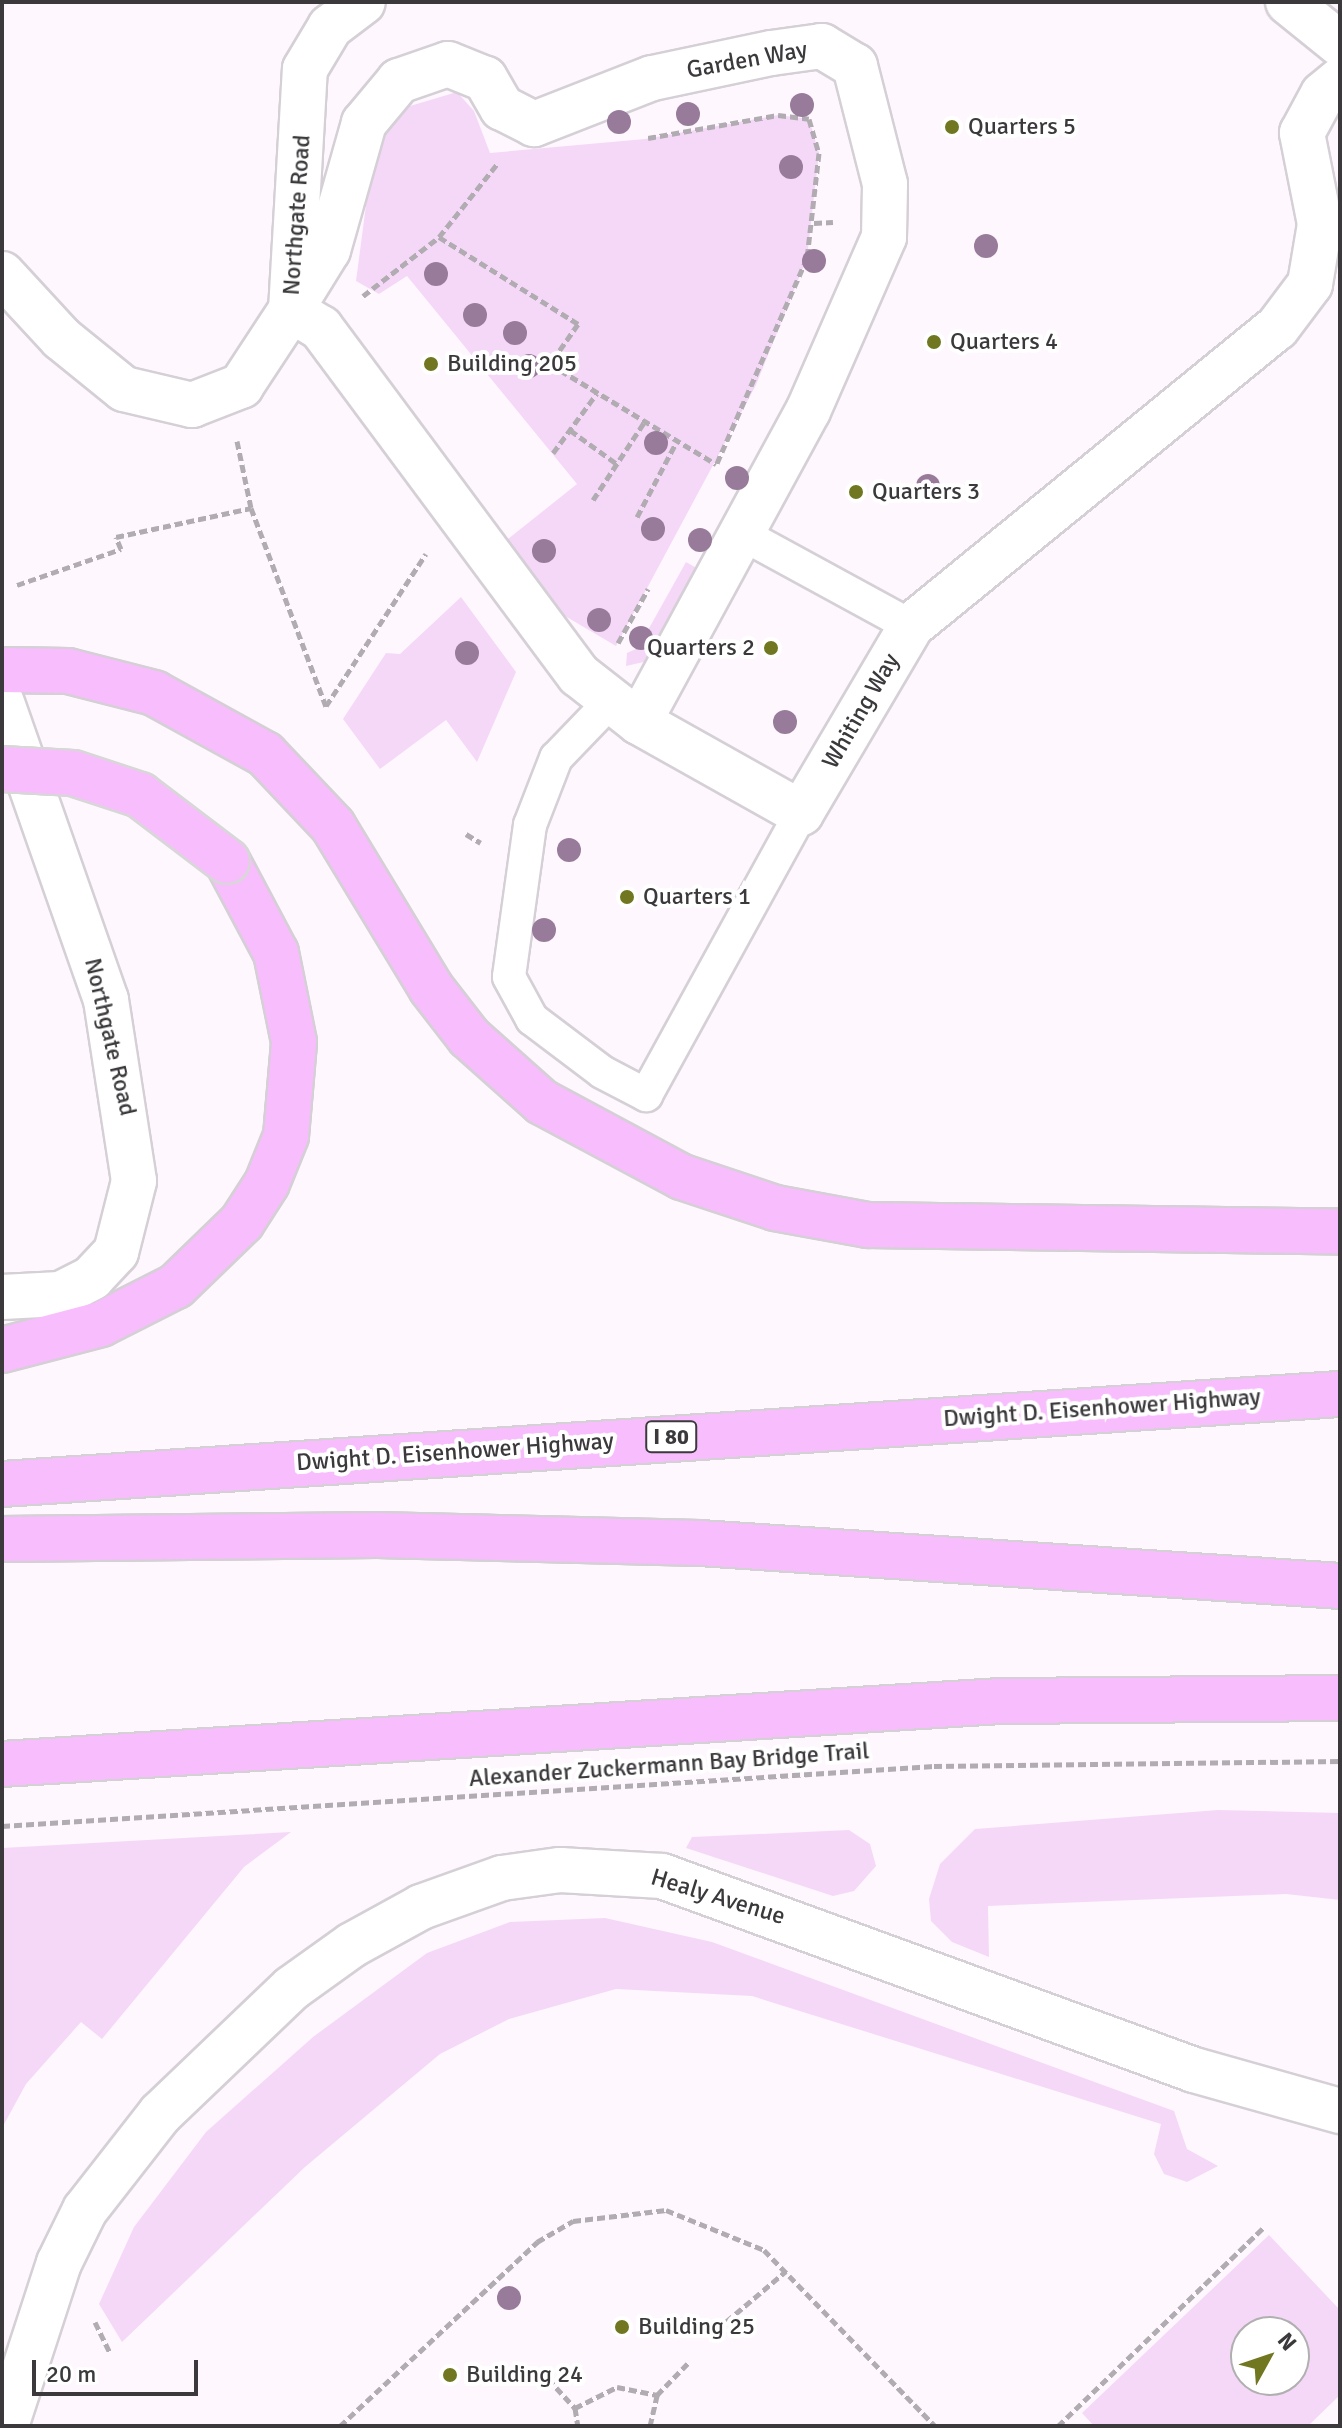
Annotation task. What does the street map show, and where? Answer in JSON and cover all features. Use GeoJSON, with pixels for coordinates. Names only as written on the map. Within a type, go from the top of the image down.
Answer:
{"type":"FeatureCollection","features":[{"type":"Feature","properties":{"kind":"highway"},"geometry":{"type":"LineString","coordinates":[[2,670],[68,671],[154,693],[265,754],[333,826],[431,988],[469,1037],[542,1102],[682,1177],[775,1208],[868,1225],[1340,1232]]}},
{"type":"Feature","properties":{"kind":"highway"},"geometry":{"type":"LineString","coordinates":[[2,769],[106,782],[199,833],[259,909],[294,1042],[286,1136],[267,1183],[210,1258],[136,1309],[2,1350]]}},
{"type":"Feature","properties":{"kind":"highway","name":"Dwight D. Eisenhower Highway"},"geometry":{"type":"LineString","coordinates":[[2,1484],[1340,1394]]}},
{"type":"Feature","properties":{"kind":"highway"},"geometry":{"type":"LineString","coordinates":[[2,1539],[377,1535],[700,1543],[1340,1586]]}},
{"type":"Feature","properties":{"kind":"highway"},"geometry":{"type":"LineString","coordinates":[[2,1764],[1001,1701],[1340,1698]]}},
{"type":"Feature","properties":{"kind":"street","name":"Northgate Road"},"geometry":{"type":"LineString","coordinates":[[241,386],[306,319],[305,69],[330,27],[363,2]]}},
{"type":"Feature","properties":{"kind":"street"},"geometry":{"type":"LineString","coordinates":[[1288,2],[1340,44]]}},
{"type":"Feature","properties":{"kind":"street","name":"Garden Way"},"geometry":{"type":"LineString","coordinates":[[306,319],[364,123],[399,81],[448,64],[485,79],[502,108],[534,124],[652,78],[822,46],[855,66],[885,184],[884,237],[744,535],[613,704]]}},
{"type":"Feature","properties":{"kind":"street","name":"Whiting Way"},"geometry":{"type":"LineString","coordinates":[[801,813],[911,626],[1277,328],[1310,284],[1319,258],[1320,224],[1302,133],[1323,94],[1340,80]]}},
{"type":"Feature","properties":{"kind":"street"},"geometry":{"type":"LineString","coordinates":[[2,274],[61,338],[124,389],[192,405],[241,386]]}},
{"type":"Feature","properties":{"kind":"street"},"geometry":{"type":"LineString","coordinates":[[306,319],[613,704],[801,813]]}},
{"type":"Feature","properties":{"kind":"street","name":"Northgate Road"},"geometry":{"type":"LineString","coordinates":[[2,703],[106,1000],[134,1181],[116,1252],[92,1278],[60,1294],[2,1297]]}},
{"type":"Feature","properties":{"kind":"street","name":"Healy Avenue"},"geometry":{"type":"LineString","coordinates":[[6,2426],[65,2249],[85,2210],[160,2114],[292,1988],[352,1945],[421,1907],[502,1878],[560,1870],[662,1876],[1220,2079],[1340,2111]]}},
{"type":"Feature","properties":{"kind":"lane"},"geometry":{"type":"LineString","coordinates":[[744,535],[911,626]]}},
{"type":"Feature","properties":{"kind":"lane"},"geometry":{"type":"LineString","coordinates":[[613,704],[556,758],[530,825],[509,977],[532,1019],[602,1072],[646,1095],[801,813]]}},
{"type":"Feature","properties":{"kind":"path"},"geometry":{"type":"LineString","coordinates":[[630,141],[778,115],[809,119],[819,153],[807,258],[709,478]]}},
{"type":"Feature","properties":{"kind":"path"},"geometry":{"type":"LineString","coordinates":[[306,319],[439,237],[508,150]]}},
{"type":"Feature","properties":{"kind":"path"},"geometry":{"type":"LineString","coordinates":[[439,237],[578,324],[550,364],[716,464]]}},
{"type":"Feature","properties":{"kind":"path"},"geometry":{"type":"LineString","coordinates":[[241,386],[233,421],[251,508],[326,706],[435,542],[463,518]]}},
{"type":"Feature","properties":{"kind":"path"},"geometry":{"type":"LineString","coordinates":[[553,453],[597,393]]}},
{"type":"Feature","properties":{"kind":"path"},"geometry":{"type":"LineString","coordinates":[[593,500],[645,421]]}},
{"type":"Feature","properties":{"kind":"path"},"geometry":{"type":"LineString","coordinates":[[570,430],[617,464]]}},
{"type":"Feature","properties":{"kind":"path"},"geometry":{"type":"LineString","coordinates":[[637,517],[677,441]]}},
{"type":"Feature","properties":{"kind":"path"},"geometry":{"type":"LineString","coordinates":[[17,585],[121,549],[116,537],[251,508]]}},
{"type":"Feature","properties":{"kind":"path"},"geometry":{"type":"LineString","coordinates":[[613,704],[653,581]]}},
{"type":"Feature","properties":{"kind":"path","name":"Alexander Zuckermann Bay Bridge Trail"},"geometry":{"type":"LineString","coordinates":[[2,1826],[934,1766],[1340,1761]]}},
{"type":"Feature","properties":{"kind":"path"},"geometry":{"type":"LineString","coordinates":[[340,2426],[476,2294],[573,2221],[666,2210],[764,2250],[935,2426]]}},
{"type":"Feature","properties":{"kind":"path"},"geometry":{"type":"LineString","coordinates":[[1058,2426],[1263,2228]]}},
{"type":"Feature","properties":{"kind":"path"},"geometry":{"type":"LineString","coordinates":[[708,2337],[786,2271]]}},
{"type":"Feature","properties":{"kind":"path"},"geometry":{"type":"LineString","coordinates":[[650,2426],[657,2395],[688,2363]]}},
{"type":"Feature","properties":{"kind":"path"},"geometry":{"type":"LineString","coordinates":[[540,2370],[575,2408],[578,2426]]}},
{"type":"Feature","properties":{"kind":"path"},"geometry":{"type":"LineString","coordinates":[[575,2408],[617,2387],[657,2395]]}},
{"type":"Feature","properties":{"kind":"shaded area"},"geometry":{"type":"Polygon","coordinates":[[[457,92],[474,111],[490,153],[645,139],[778,115],[809,119],[819,153],[807,258],[756,385],[616,646],[565,616],[503,543],[577,484],[407,276],[379,294],[356,281],[374,145],[400,109],[457,92]]]}},
{"type":"Feature","properties":{"kind":"shaded area"},"geometry":{"type":"Polygon","coordinates":[[[686,562],[702,571],[648,661],[626,666],[627,653],[638,648],[686,562]]]}},
{"type":"Feature","properties":{"kind":"shaded area"},"geometry":{"type":"Polygon","coordinates":[[[461,597],[516,672],[477,762],[446,720],[380,769],[343,719],[386,653],[400,654],[461,597]]]}},
{"type":"Feature","properties":{"kind":"shaded area"},"geometry":{"type":"Polygon","coordinates":[[[1218,1810],[1340,1813],[1340,1900],[1286,1894],[988,1906],[989,1957],[952,1942],[931,1921],[929,1899],[940,1864],[975,1829],[1218,1810]]]}},
{"type":"Feature","properties":{"kind":"shaded area"},"geometry":{"type":"Polygon","coordinates":[[[849,1830],[870,1844],[876,1866],[854,1891],[833,1896],[686,1848],[692,1837],[849,1830]]]}},
{"type":"Feature","properties":{"kind":"shaded area"},"geometry":{"type":"Polygon","coordinates":[[[291,1832],[244,1867],[102,2039],[81,2022],[26,2084],[2,2128],[2,1848],[291,1832]]]}},
{"type":"Feature","properties":{"kind":"shaded area"},"geometry":{"type":"Polygon","coordinates":[[[605,1918],[712,1942],[1174,2111],[1187,2149],[1218,2166],[1187,2182],[1164,2174],[1154,2154],[1161,2124],[752,1996],[616,1989],[509,2019],[440,2054],[305,2167],[122,2342],[99,2304],[134,2227],[206,2132],[313,2037],[427,1953],[510,1922],[605,1918]]]}},
{"type":"Feature","properties":{"kind":"shaded area"},"geometry":{"type":"Polygon","coordinates":[[[1269,2235],[1340,2310],[1340,2395],[1308,2426],[1094,2426],[1082,2413],[1269,2235]]]}},
{"type":"Feature","properties":{"kind":"place","name":"Quarters 5"},"geometry":{"type":"Point","coordinates":[952,127]}},
{"type":"Feature","properties":{"kind":"place","name":"Quarters 4"},"geometry":{"type":"Point","coordinates":[934,342]}},
{"type":"Feature","properties":{"kind":"place","name":"Building 205"},"geometry":{"type":"Point","coordinates":[431,364]}},
{"type":"Feature","properties":{"kind":"place","name":"Quarters 3"},"geometry":{"type":"Point","coordinates":[856,492]}},
{"type":"Feature","properties":{"kind":"place","name":"Quarters 2"},"geometry":{"type":"Point","coordinates":[771,648]}},
{"type":"Feature","properties":{"kind":"place","name":"Quarters 1"},"geometry":{"type":"Point","coordinates":[627,897]}},
{"type":"Feature","properties":{"kind":"place","name":"Building 25"},"geometry":{"type":"Point","coordinates":[622,2327]}},
{"type":"Feature","properties":{"kind":"place","name":"Building 24"},"geometry":{"type":"Point","coordinates":[450,2375]}}]}
